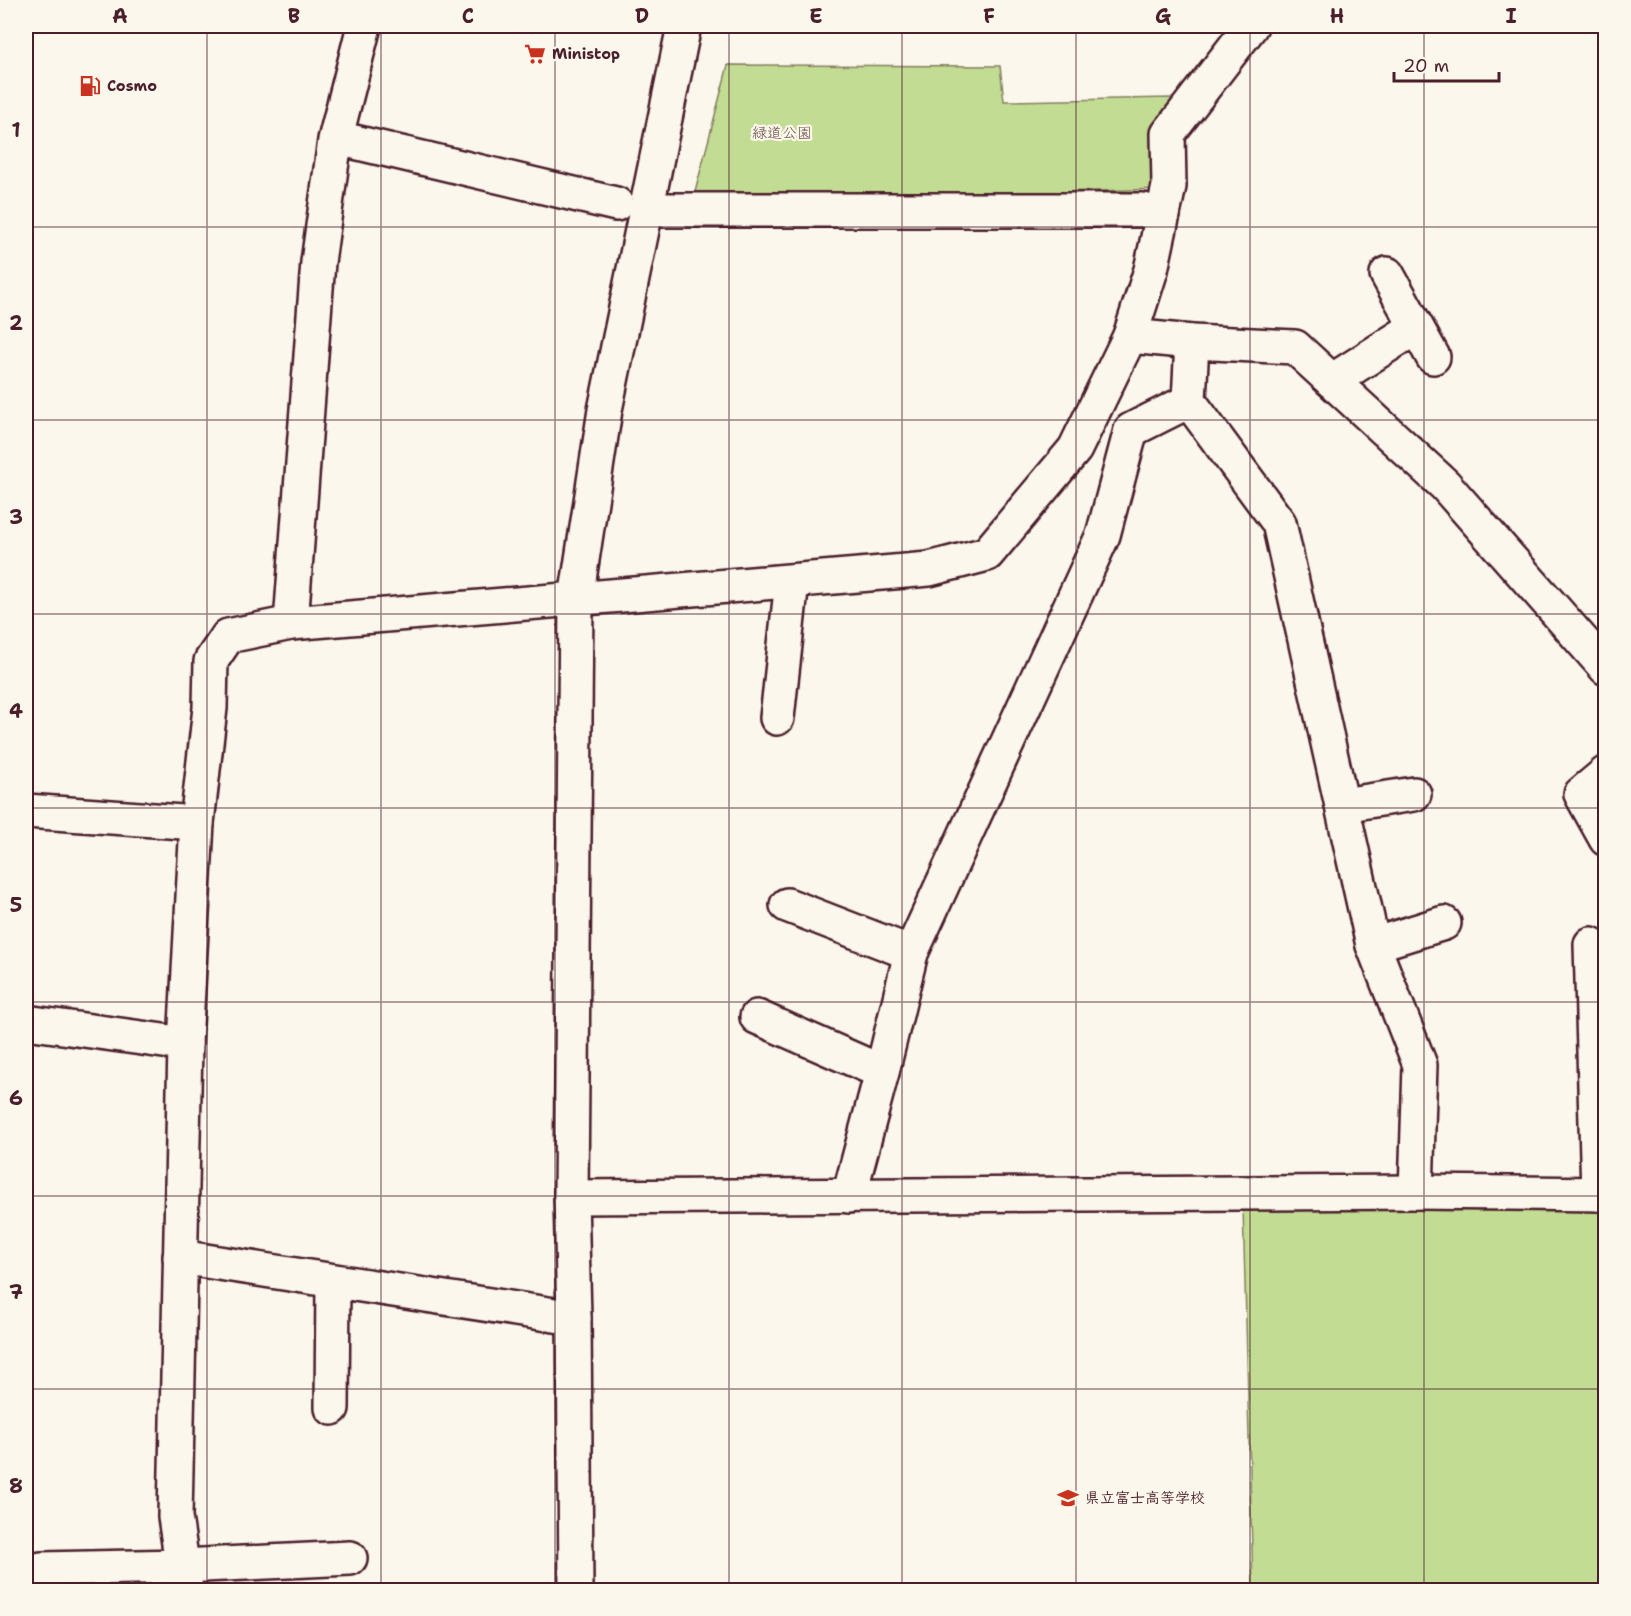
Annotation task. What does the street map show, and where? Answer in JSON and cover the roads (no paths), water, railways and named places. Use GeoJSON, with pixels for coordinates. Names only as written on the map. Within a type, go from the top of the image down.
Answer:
{"type":"FeatureCollection","features":[{"type":"Feature","properties":{"kind":"street"},"geometry":{"type":"LineString","coordinates":[[291,623],[318,262],[335,140],[364,26]]}},
{"type":"Feature","properties":{"kind":"street"},"geometry":{"type":"LineString","coordinates":[[576,1590],[574,1318],[570,1197],[576,599],[605,410],[631,207],[684,26]]}},
{"type":"Feature","properties":{"kind":"street"},"geometry":{"type":"LineString","coordinates":[[184,1578],[175,1517],[185,1044],[197,823],[210,708],[211,661],[228,636],[291,623],[929,569],[987,554],[1075,449],[1130,336],[1151,270],[1169,186],[1168,134],[1251,26]]}},
{"type":"Feature","properties":{"kind":"street"},"geometry":{"type":"LineString","coordinates":[[346,140],[600,202],[631,207],[1143,210],[1163,215]]}},
{"type":"Feature","properties":{"kind":"street"},"geometry":{"type":"LineString","coordinates":[[1387,274],[1433,357]]}},
{"type":"Feature","properties":{"kind":"street"},"geometry":{"type":"LineString","coordinates":[[1332,381],[1416,327]]}},
{"type":"Feature","properties":{"kind":"street"},"geometry":{"type":"LineString","coordinates":[[1130,336],[1192,342],[1295,347],[1445,485],[1605,668]]}},
{"type":"Feature","properties":{"kind":"street"},"geometry":{"type":"LineString","coordinates":[[1192,342],[1189,401],[1279,522],[1374,945],[1420,1065],[1416,1192]]}},
{"type":"Feature","properties":{"kind":"street"},"geometry":{"type":"LineString","coordinates":[[849,1196],[911,953],[1102,535],[1131,430],[1189,401]]}},
{"type":"Feature","properties":{"kind":"street"},"geometry":{"type":"LineString","coordinates":[[777,718],[792,581]]}},
{"type":"Feature","properties":{"kind":"street"},"geometry":{"type":"LineString","coordinates":[[1605,773],[1581,794],[1605,839]]}},
{"type":"Feature","properties":{"kind":"street"},"geometry":{"type":"LineString","coordinates":[[1342,805],[1414,794]]}},
{"type":"Feature","properties":{"kind":"street"},"geometry":{"type":"LineString","coordinates":[[26,811],[197,823]]}},
{"type":"Feature","properties":{"kind":"street"},"geometry":{"type":"LineString","coordinates":[[787,905],[911,953]]}},
{"type":"Feature","properties":{"kind":"street"},"geometry":{"type":"LineString","coordinates":[[1374,945],[1444,923]]}},
{"type":"Feature","properties":{"kind":"street"},"geometry":{"type":"LineString","coordinates":[[570,1197],[1416,1192],[1602,1194],[1591,944]]}},
{"type":"Feature","properties":{"kind":"street"},"geometry":{"type":"LineString","coordinates":[[757,1017],[882,1072]]}},
{"type":"Feature","properties":{"kind":"street"},"geometry":{"type":"LineString","coordinates":[[26,1022],[185,1044]]}},
{"type":"Feature","properties":{"kind":"street"},"geometry":{"type":"LineString","coordinates":[[180,1257],[574,1318]]}},
{"type":"Feature","properties":{"kind":"street"},"geometry":{"type":"LineString","coordinates":[[332,1408],[333,1281]]}},
{"type":"Feature","properties":{"kind":"street"},"geometry":{"type":"LineString","coordinates":[[41,1569],[184,1578],[350,1557]]}},
{"type":"Feature","properties":{"kind":"place","name":"Ministop"},"geometry":{"type":"Point","coordinates":[535,54]}},
{"type":"Feature","properties":{"kind":"place","name":"Cosmo"},"geometry":{"type":"Point","coordinates":[90,86]}},
{"type":"Feature","properties":{"kind":"place","name":"県立富士高等学校"},"geometry":{"type":"Point","coordinates":[1068,1498]}},
{"type":"Feature","properties":{"kind":"park label","name":"緑道公園"},"geometry":{"type":"Point","coordinates":[782,133]}}]}
